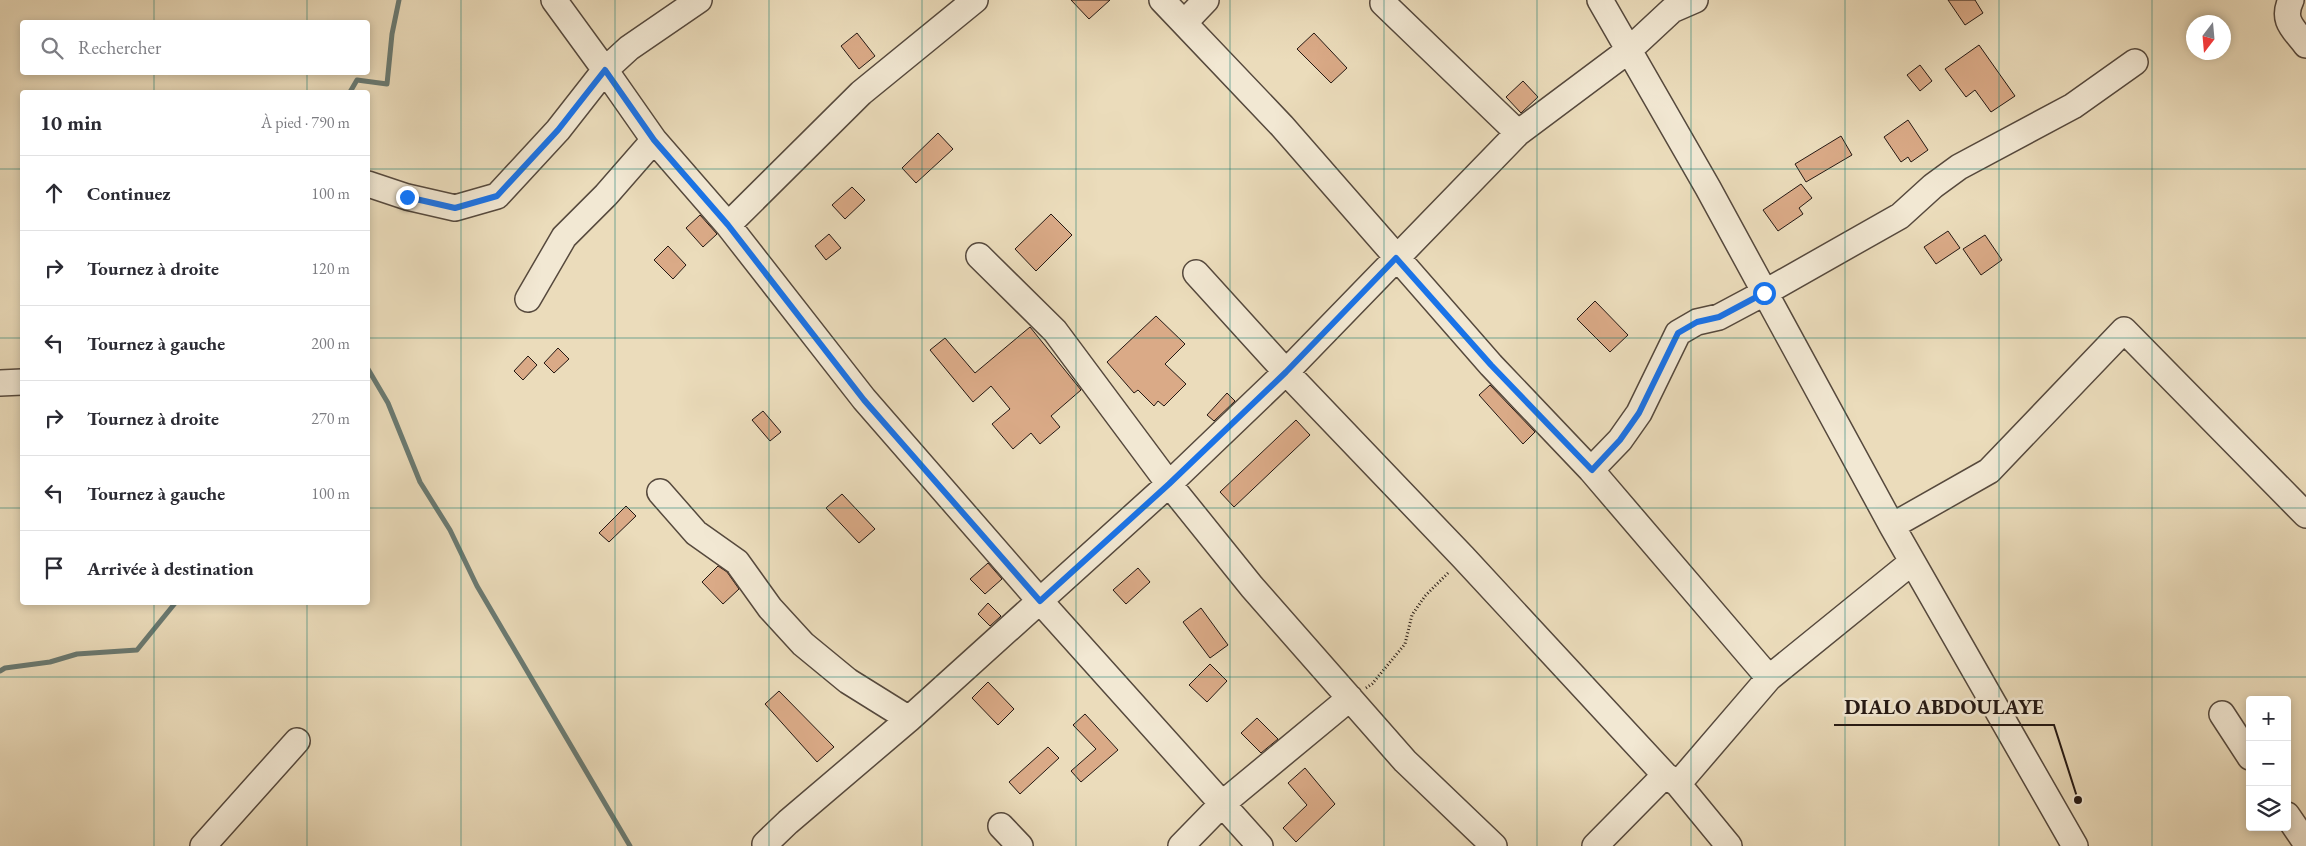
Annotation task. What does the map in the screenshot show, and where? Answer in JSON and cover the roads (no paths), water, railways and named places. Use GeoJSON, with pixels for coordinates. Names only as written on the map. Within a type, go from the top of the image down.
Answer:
{"type":"FeatureCollection","features":[{"type":"Feature","properties":{"kind":"street"},"geometry":{"type":"LineString","coordinates":[[554,0],[654,140],[728,225],[864,400],[1040,601],[1260,846]]}},
{"type":"Feature","properties":{"kind":"street"},"geometry":{"type":"LineString","coordinates":[[370,185],[407,197],[455,208],[497,196],[558,130],[605,70],[629,48],[699,0]]}},
{"type":"Feature","properties":{"kind":"street"},"geometry":{"type":"LineString","coordinates":[[728,225],[861,93],[975,0]]}},
{"type":"Feature","properties":{"kind":"street"},"geometry":{"type":"LineString","coordinates":[[1162,0],[1282,126],[1491,365],[1592,470],[1769,678]]}},
{"type":"Feature","properties":{"kind":"street"},"geometry":{"type":"LineString","coordinates":[[1184,23],[1206,0]]}},
{"type":"Feature","properties":{"kind":"street"},"geometry":{"type":"LineString","coordinates":[[1600,0],[1708,188],[1912,562],[2075,846]]}},
{"type":"Feature","properties":{"kind":"street"},"geometry":{"type":"LineString","coordinates":[[765,844],[788,822],[909,719],[1169,484],[1286,372],[1518,133],[1630,50],[1672,10],[1695,0]]}},
{"type":"Feature","properties":{"kind":"street"},"geometry":{"type":"LineString","coordinates":[[2291,0],[2286,10],[2287,22],[2306,45]]}},
{"type":"Feature","properties":{"kind":"street"},"geometry":{"type":"LineString","coordinates":[[1383,3],[1518,133]]}},
{"type":"Feature","properties":{"kind":"street"},"geometry":{"type":"LineString","coordinates":[[1592,470],[1620,440],[1639,413],[1678,333],[1697,322],[1719,317],[1900,216],[1933,186],[1959,168],[2074,106],[2135,62]]}},
{"type":"Feature","properties":{"kind":"street"},"geometry":{"type":"LineString","coordinates":[[528,299],[564,238],[606,195],[654,140]]}},
{"type":"Feature","properties":{"kind":"street"},"geometry":{"type":"LineString","coordinates":[[979,256],[1055,331],[1169,484],[1252,586],[1405,761],[1494,846]]}},
{"type":"Feature","properties":{"kind":"street"},"geometry":{"type":"LineString","coordinates":[[1196,273],[1286,372],[1463,557],[1671,780],[1729,846]]}},
{"type":"Feature","properties":{"kind":"street"},"geometry":{"type":"LineString","coordinates":[[1892,526],[1989,471],[2124,330],[2306,515]]}},
{"type":"Feature","properties":{"kind":"street"},"geometry":{"type":"LineString","coordinates":[[0,383],[20,382]]}},
{"type":"Feature","properties":{"kind":"street"},"geometry":{"type":"LineString","coordinates":[[660,492],[696,533],[737,562],[770,608],[803,644],[848,681],[909,719]]}},
{"type":"Feature","properties":{"kind":"street"},"geometry":{"type":"LineString","coordinates":[[1596,846],[1671,780],[1769,678],[1912,562]]}},
{"type":"Feature","properties":{"kind":"street"},"geometry":{"type":"LineString","coordinates":[[1181,846],[1222,804],[1350,698]]}},
{"type":"Feature","properties":{"kind":"street"},"geometry":{"type":"LineString","coordinates":[[2222,714],[2246,751]]}},
{"type":"Feature","properties":{"kind":"street"},"geometry":{"type":"LineString","coordinates":[[204,846],[297,740]]}},
{"type":"Feature","properties":{"kind":"street"},"geometry":{"type":"LineString","coordinates":[[2291,821],[2306,843]]}},
{"type":"Feature","properties":{"kind":"street"},"geometry":{"type":"LineString","coordinates":[[1002,826],[1020,846]]}},
{"type":"Feature","properties":{"kind":"waterway"},"geometry":{"type":"LineString","coordinates":[[351,90],[357,80],[387,84],[392,34],[399,0]]}},
{"type":"Feature","properties":{"kind":"waterway"},"geometry":{"type":"LineString","coordinates":[[370,372],[388,403],[420,482],[450,530],[477,586],[630,846]]}},
{"type":"Feature","properties":{"kind":"waterway"},"geometry":{"type":"LineString","coordinates":[[0,671],[5,668],[50,662],[77,654],[137,650],[174,605]]}},
{"type":"Feature","properties":{"kind":"place","name":"DIALO ABDOULAYE"},"geometry":{"type":"Point","coordinates":[2078,800]}}]}
